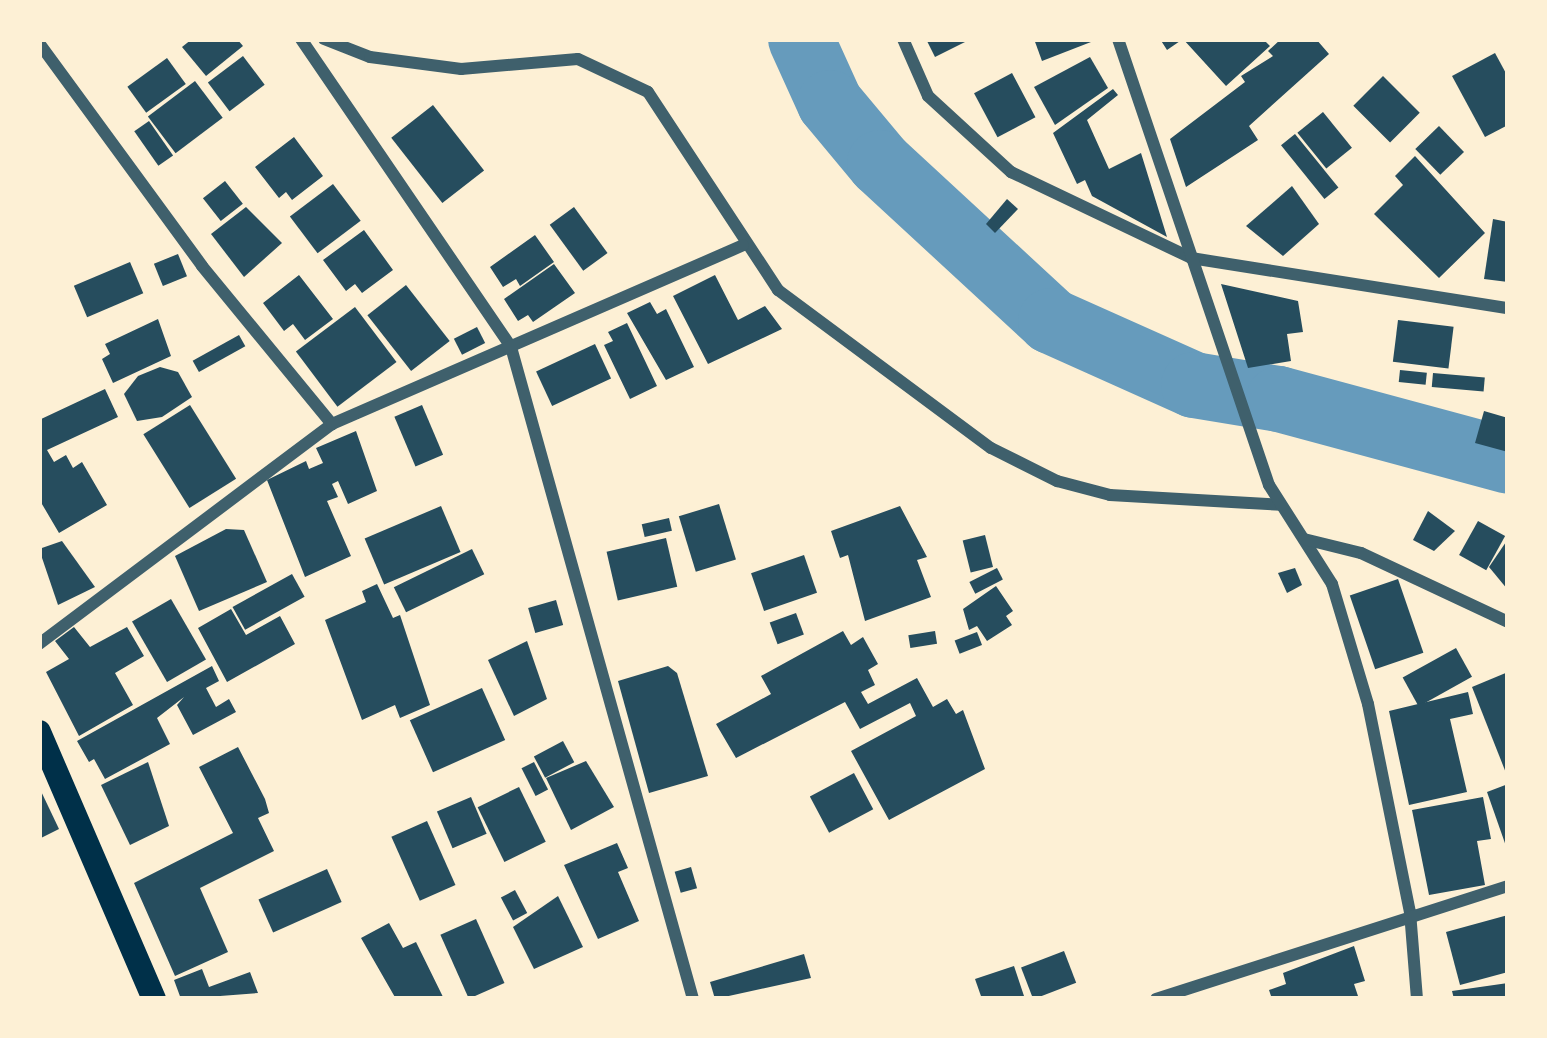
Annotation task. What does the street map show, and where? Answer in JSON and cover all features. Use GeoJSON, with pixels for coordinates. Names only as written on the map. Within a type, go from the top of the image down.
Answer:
{"type":"FeatureCollection","features":[{"type":"Feature","properties":{"kind":"main road"},"geometry":{"type":"LineString","coordinates":[[39,732],[154,999]]}},
{"type":"Feature","properties":{"kind":"street"},"geometry":{"type":"LineString","coordinates":[[301,39],[511,347],[693,999]]}},
{"type":"Feature","properties":{"kind":"street"},"geometry":{"type":"LineString","coordinates":[[324,39],[370,57],[461,68],[578,59],[648,92],[743,245],[778,290],[938,412],[1057,481],[1110,495],[1282,505]]}},
{"type":"Feature","properties":{"kind":"street"},"geometry":{"type":"LineString","coordinates":[[903,39],[928,96],[1012,172],[1191,259],[1508,308]]}},
{"type":"Feature","properties":{"kind":"street"},"geometry":{"type":"LineString","coordinates":[[1118,39],[1269,485],[1333,584],[1368,704],[1410,912],[1417,999]]}},
{"type":"Feature","properties":{"kind":"street"},"geometry":{"type":"LineString","coordinates":[[39,43],[202,266],[332,424]]}},
{"type":"Feature","properties":{"kind":"street"},"geometry":{"type":"LineString","coordinates":[[39,644],[332,424],[743,245]]}},
{"type":"Feature","properties":{"kind":"street"},"geometry":{"type":"LineString","coordinates":[[1304,539],[1361,553],[1508,622]]}},
{"type":"Feature","properties":{"kind":"street"},"geometry":{"type":"LineString","coordinates":[[1156,999],[1410,912],[1508,886]]}},
{"type":"Feature","properties":{"kind":"building"},"geometry":{"type":"Polygon","coordinates":[[[192,39],[237,39],[243,46],[206,76],[182,47],[192,39]]]}},
{"type":"Feature","properties":{"kind":"building"},"geometry":{"type":"Polygon","coordinates":[[[926,39],[971,39],[935,57],[926,39]]]}},
{"type":"Feature","properties":{"kind":"building"},"geometry":{"type":"Polygon","coordinates":[[[1034,39],[1090,39],[1091,42],[1042,61],[1034,39]]]}},
{"type":"Feature","properties":{"kind":"building"},"geometry":{"type":"Polygon","coordinates":[[[1160,39],[1183,39],[1167,50],[1160,39]]]}},
{"type":"Feature","properties":{"kind":"building"},"geometry":{"type":"Polygon","coordinates":[[[1183,39],[1263,39],[1270,46],[1226,86],[1183,39]]]}},
{"type":"Feature","properties":{"kind":"building"},"geometry":{"type":"Polygon","coordinates":[[[1281,39],[1316,39],[1329,54],[1249,126],[1258,140],[1186,187],[1170,139],[1245,82],[1241,76],[1273,56],[1268,51],[1281,39]]]}},
{"type":"Feature","properties":{"kind":"building"},"geometry":{"type":"Polygon","coordinates":[[[1495,53],[1508,77],[1508,125],[1485,137],[1452,76],[1495,53]]]}},
{"type":"Feature","properties":{"kind":"building"},"geometry":{"type":"Polygon","coordinates":[[[243,56],[265,85],[230,111],[208,82],[243,56]]]}},
{"type":"Feature","properties":{"kind":"building"},"geometry":{"type":"Polygon","coordinates":[[[1090,57],[1108,88],[1055,125],[1034,87],[1090,57]]]}},
{"type":"Feature","properties":{"kind":"building"},"geometry":{"type":"Polygon","coordinates":[[[167,58],[186,84],[146,113],[127,87],[167,58]]]}},
{"type":"Feature","properties":{"kind":"building"},"geometry":{"type":"Polygon","coordinates":[[[1012,73],[1035,117],[998,137],[974,93],[1012,73]]]}},
{"type":"Feature","properties":{"kind":"building"},"geometry":{"type":"Polygon","coordinates":[[[1383,76],[1420,113],[1390,142],[1353,106],[1383,76]]]}},
{"type":"Feature","properties":{"kind":"building"},"geometry":{"type":"Polygon","coordinates":[[[195,81],[223,118],[176,153],[148,117],[195,81]]]}},
{"type":"Feature","properties":{"kind":"building"},"geometry":{"type":"Polygon","coordinates":[[[1113,89],[1118,95],[1087,120],[1109,169],[1141,153],[1167,237],[1092,196],[1085,180],[1077,184],[1053,133],[1113,89]]]}},
{"type":"Feature","properties":{"kind":"building"},"geometry":{"type":"Polygon","coordinates":[[[433,105],[484,170],[442,203],[391,138],[433,105]]]}},
{"type":"Feature","properties":{"kind":"building"},"geometry":{"type":"Polygon","coordinates":[[[1323,112],[1352,148],[1326,169],[1297,133],[1323,112]]]}},
{"type":"Feature","properties":{"kind":"building"},"geometry":{"type":"Polygon","coordinates":[[[149,121],[173,155],[158,166],[134,131],[149,121]]]}},
{"type":"Feature","properties":{"kind":"building"},"geometry":{"type":"Polygon","coordinates":[[[1439,126],[1464,152],[1440,175],[1415,149],[1439,126]]]}},
{"type":"Feature","properties":{"kind":"building"},"geometry":{"type":"Polygon","coordinates":[[[1295,134],[1338,188],[1324,199],[1281,145],[1295,134]]]}},
{"type":"Feature","properties":{"kind":"building"},"geometry":{"type":"Polygon","coordinates":[[[294,137],[323,176],[292,200],[286,192],[279,198],[255,167],[294,137]]]}},
{"type":"Feature","properties":{"kind":"building"},"geometry":{"type":"Polygon","coordinates":[[[1415,156],[1485,233],[1439,278],[1374,214],[1403,185],[1395,176],[1415,156]]]}},
{"type":"Feature","properties":{"kind":"building"},"geometry":{"type":"Polygon","coordinates":[[[225,181],[243,204],[221,221],[203,198],[225,181]]]}},
{"type":"Feature","properties":{"kind":"building"},"geometry":{"type":"Polygon","coordinates":[[[333,184],[361,221],[318,253],[290,216],[333,184]]]}},
{"type":"Feature","properties":{"kind":"building"},"geometry":{"type":"Polygon","coordinates":[[[1292,186],[1319,224],[1283,256],[1246,226],[1292,186]]]}},
{"type":"Feature","properties":{"kind":"building"},"geometry":{"type":"Polygon","coordinates":[[[1007,199],[1018,209],[995,233],[986,224],[1007,199]]]}},
{"type":"Feature","properties":{"kind":"building"},"geometry":{"type":"Polygon","coordinates":[[[246,207],[282,243],[244,277],[211,234],[246,207]]]}},
{"type":"Feature","properties":{"kind":"building"},"geometry":{"type":"Polygon","coordinates":[[[574,207],[608,253],[583,271],[550,225],[574,207]]]}},
{"type":"Feature","properties":{"kind":"building"},"geometry":{"type":"Polygon","coordinates":[[[1493,219],[1508,222],[1508,282],[1484,279],[1493,219]]]}},
{"type":"Feature","properties":{"kind":"building"},"geometry":{"type":"Polygon","coordinates":[[[364,230],[393,270],[362,293],[355,284],[346,291],[323,260],[364,230]]]}},
{"type":"Feature","properties":{"kind":"building"},"geometry":{"type":"Polygon","coordinates":[[[535,235],[554,262],[520,286],[516,279],[503,287],[490,267],[535,235]]]}},
{"type":"Feature","properties":{"kind":"building"},"geometry":{"type":"Polygon","coordinates":[[[178,254],[187,276],[163,286],[154,264],[178,254]]]}},
{"type":"Feature","properties":{"kind":"building"},"geometry":{"type":"Polygon","coordinates":[[[130,262],[143,293],[87,317],[74,286],[130,262]]]}},
{"type":"Feature","properties":{"kind":"building"},"geometry":{"type":"Polygon","coordinates":[[[554,264],[575,293],[533,322],[528,315],[518,321],[504,299],[554,264]]]}},
{"type":"Feature","properties":{"kind":"building"},"geometry":{"type":"Polygon","coordinates":[[[299,275],[333,319],[305,340],[293,324],[284,331],[263,303],[299,275]]]}},
{"type":"Feature","properties":{"kind":"building"},"geometry":{"type":"Polygon","coordinates":[[[715,275],[738,320],[765,306],[782,329],[708,364],[673,296],[715,275]]]}},
{"type":"Feature","properties":{"kind":"building"},"geometry":{"type":"Polygon","coordinates":[[[1221,284],[1298,301],[1303,332],[1287,334],[1291,361],[1248,368],[1221,284]]]}},
{"type":"Feature","properties":{"kind":"building"},"geometry":{"type":"Polygon","coordinates":[[[406,285],[450,341],[411,371],[367,315],[406,285]]]}},
{"type":"Feature","properties":{"kind":"building"},"geometry":{"type":"Polygon","coordinates":[[[650,302],[657,314],[666,309],[694,367],[666,380],[627,313],[650,302]]]}},
{"type":"Feature","properties":{"kind":"building"},"geometry":{"type":"Polygon","coordinates":[[[355,307],[397,362],[337,407],[296,352],[355,307]]]}},
{"type":"Feature","properties":{"kind":"building"},"geometry":{"type":"Polygon","coordinates":[[[158,319],[171,356],[113,383],[102,359],[110,354],[105,344],[158,319]]]}},
{"type":"Feature","properties":{"kind":"building"},"geometry":{"type":"Polygon","coordinates":[[[1398,320],[1454,327],[1448,369],[1393,362],[1398,320]]]}},
{"type":"Feature","properties":{"kind":"building"},"geometry":{"type":"Polygon","coordinates":[[[627,323],[657,386],[630,399],[604,345],[613,341],[608,332],[627,323]]]}},
{"type":"Feature","properties":{"kind":"building"},"geometry":{"type":"Polygon","coordinates":[[[477,327],[485,343],[462,355],[454,339],[477,327]]]}},
{"type":"Feature","properties":{"kind":"building"},"geometry":{"type":"Polygon","coordinates":[[[239,335],[245,346],[199,372],[193,361],[239,335]]]}},
{"type":"Feature","properties":{"kind":"building"},"geometry":{"type":"Polygon","coordinates":[[[595,344],[611,378],[552,406],[536,371],[595,344]]]}},
{"type":"Feature","properties":{"kind":"building"},"geometry":{"type":"Polygon","coordinates":[[[160,367],[178,372],[192,397],[162,417],[137,421],[124,394],[138,376],[160,367]]]}},
{"type":"Feature","properties":{"kind":"building"},"geometry":{"type":"Polygon","coordinates":[[[1400,370],[1427,373],[1426,385],[1399,382],[1400,370]]]}},
{"type":"Feature","properties":{"kind":"building"},"geometry":{"type":"Polygon","coordinates":[[[1433,373],[1485,378],[1484,391],[1432,387],[1433,373]]]}},
{"type":"Feature","properties":{"kind":"building"},"geometry":{"type":"Polygon","coordinates":[[[105,389],[118,417],[47,450],[54,462],[66,455],[73,468],[82,462],[107,505],[59,533],[39,499],[39,420],[105,389]]]}},
{"type":"Feature","properties":{"kind":"building"},"geometry":{"type":"Polygon","coordinates":[[[190,405],[236,479],[189,508],[143,434],[190,405]]]}},
{"type":"Feature","properties":{"kind":"building"},"geometry":{"type":"Polygon","coordinates":[[[422,405],[443,455],[415,466],[394,417],[422,405]]]}},
{"type":"Feature","properties":{"kind":"building"},"geometry":{"type":"Polygon","coordinates":[[[1484,411],[1508,418],[1508,452],[1475,443],[1484,411]]]}},
{"type":"Feature","properties":{"kind":"building"},"geometry":{"type":"Polygon","coordinates":[[[356,431],[377,491],[348,504],[338,481],[332,484],[338,497],[327,501],[351,556],[305,577],[267,480],[306,461],[309,469],[323,463],[316,448],[356,431]]]}},
{"type":"Feature","properties":{"kind":"building"},"geometry":{"type":"Polygon","coordinates":[[[719,504],[736,559],[696,572],[679,516],[719,504]]]}},
{"type":"Feature","properties":{"kind":"building"},"geometry":{"type":"Polygon","coordinates":[[[441,506],[461,552],[384,584],[365,538],[441,506]]]}},
{"type":"Feature","properties":{"kind":"building"},"geometry":{"type":"Polygon","coordinates":[[[900,506],[927,557],[917,560],[931,597],[865,621],[848,555],[840,558],[831,531],[900,506]]]}},
{"type":"Feature","properties":{"kind":"building"},"geometry":{"type":"Polygon","coordinates":[[[1428,511],[1455,531],[1434,551],[1413,540],[1428,511]]]}},
{"type":"Feature","properties":{"kind":"building"},"geometry":{"type":"Polygon","coordinates":[[[669,518],[672,531],[645,537],[642,524],[669,518]]]}},
{"type":"Feature","properties":{"kind":"building"},"geometry":{"type":"Polygon","coordinates":[[[1478,521],[1505,536],[1486,570],[1459,555],[1478,521]]]}},
{"type":"Feature","properties":{"kind":"building"},"geometry":{"type":"Polygon","coordinates":[[[226,529],[244,530],[267,582],[199,611],[175,556],[226,529]]]}},
{"type":"Feature","properties":{"kind":"building"},"geometry":{"type":"Polygon","coordinates":[[[985,535],[993,567],[971,573],[963,541],[985,535]]]}},
{"type":"Feature","properties":{"kind":"building"},"geometry":{"type":"Polygon","coordinates":[[[666,538],[677,587],[618,600],[607,552],[666,538]]]}},
{"type":"Feature","properties":{"kind":"building"},"geometry":{"type":"Polygon","coordinates":[[[1508,539],[1508,590],[1489,567],[1508,539]]]}},
{"type":"Feature","properties":{"kind":"building"},"geometry":{"type":"Polygon","coordinates":[[[62,541],[95,587],[58,605],[39,549],[62,541]]]}},
{"type":"Feature","properties":{"kind":"building"},"geometry":{"type":"Polygon","coordinates":[[[472,549],[484,574],[406,612],[394,587],[472,549]]]}},
{"type":"Feature","properties":{"kind":"building"},"geometry":{"type":"Polygon","coordinates":[[[804,555],[817,593],[764,611],[751,573],[804,555]]]}},
{"type":"Feature","properties":{"kind":"building"},"geometry":{"type":"Polygon","coordinates":[[[997,568],[1003,580],[975,594],[969,582],[997,568]]]}},
{"type":"Feature","properties":{"kind":"building"},"geometry":{"type":"Polygon","coordinates":[[[1295,568],[1302,585],[1287,593],[1278,573],[1295,568]]]}},
{"type":"Feature","properties":{"kind":"building"},"geometry":{"type":"Polygon","coordinates":[[[292,574],[305,597],[245,630],[233,607],[292,574]]]}},
{"type":"Feature","properties":{"kind":"building"},"geometry":{"type":"Polygon","coordinates":[[[1398,579],[1423,653],[1375,669],[1350,596],[1398,579]]]}},
{"type":"Feature","properties":{"kind":"building"},"geometry":{"type":"Polygon","coordinates":[[[377,584],[393,618],[400,615],[430,705],[400,718],[395,705],[362,720],[325,620],[366,602],[362,591],[377,584]]]}},
{"type":"Feature","properties":{"kind":"building"},"geometry":{"type":"Polygon","coordinates":[[[996,586],[1013,611],[1006,616],[1012,625],[987,641],[977,626],[969,630],[963,609],[996,586]]]}},
{"type":"Feature","properties":{"kind":"building"},"geometry":{"type":"Polygon","coordinates":[[[171,599],[206,660],[167,682],[132,622],[171,599]]]}},
{"type":"Feature","properties":{"kind":"building"},"geometry":{"type":"Polygon","coordinates":[[[556,600],[563,625],[535,633],[528,608],[556,600]]]}},
{"type":"Feature","properties":{"kind":"building"},"geometry":{"type":"Polygon","coordinates":[[[231,609],[246,635],[280,616],[295,644],[227,682],[198,628],[231,609]]]}},
{"type":"Feature","properties":{"kind":"building"},"geometry":{"type":"Polygon","coordinates":[[[796,613],[804,635],[778,644],[770,623],[796,613]]]}},
{"type":"Feature","properties":{"kind":"building"},"geometry":{"type":"Polygon","coordinates":[[[74,627],[90,647],[127,627],[144,656],[115,673],[133,705],[79,736],[46,672],[69,659],[55,641],[74,627]]]}},
{"type":"Feature","properties":{"kind":"building"},"geometry":{"type":"Polygon","coordinates":[[[843,631],[851,645],[863,637],[878,664],[868,670],[875,685],[861,692],[868,704],[917,678],[933,707],[947,699],[956,714],[963,710],[985,769],[889,820],[851,751],[916,716],[910,703],[860,729],[845,702],[736,758],[716,724],[771,694],[761,676],[843,631]]]}},
{"type":"Feature","properties":{"kind":"building"},"geometry":{"type":"Polygon","coordinates":[[[935,631],[937,644],[910,648],[908,635],[935,631]]]}},
{"type":"Feature","properties":{"kind":"building"},"geometry":{"type":"Polygon","coordinates":[[[977,632],[982,645],[960,654],[955,641],[977,632]]]}},
{"type":"Feature","properties":{"kind":"building"},"geometry":{"type":"Polygon","coordinates":[[[527,641],[547,699],[514,716],[488,660],[527,641]]]}},
{"type":"Feature","properties":{"kind":"building"},"geometry":{"type":"Polygon","coordinates":[[[1456,648],[1472,677],[1419,706],[1403,678],[1456,648]]]}},
{"type":"Feature","properties":{"kind":"building"},"geometry":{"type":"Polygon","coordinates":[[[212,666],[219,681],[206,688],[216,707],[229,699],[236,712],[193,735],[177,705],[184,697],[157,718],[170,744],[105,779],[94,759],[89,762],[77,741],[212,666]]]}},
{"type":"Feature","properties":{"kind":"building"},"geometry":{"type":"Polygon","coordinates":[[[668,666],[677,673],[708,776],[649,793],[618,681],[668,666]]]}},
{"type":"Feature","properties":{"kind":"building"},"geometry":{"type":"Polygon","coordinates":[[[1508,672],[1508,778],[1472,687],[1508,672]]]}},
{"type":"Feature","properties":{"kind":"building"},"geometry":{"type":"Polygon","coordinates":[[[482,688],[505,740],[433,772],[410,720],[482,688]]]}},
{"type":"Feature","properties":{"kind":"building"},"geometry":{"type":"Polygon","coordinates":[[[1468,692],[1473,714],[1450,719],[1467,792],[1409,805],[1389,711],[1468,692]]]}},
{"type":"Feature","properties":{"kind":"building"},"geometry":{"type":"Polygon","coordinates":[[[563,741],[574,762],[545,778],[534,756],[563,741]]]}},
{"type":"Feature","properties":{"kind":"building"},"geometry":{"type":"Polygon","coordinates":[[[238,747],[265,799],[269,813],[258,818],[274,851],[200,888],[228,952],[175,976],[134,883],[233,833],[199,767],[238,747]]]}},
{"type":"Feature","properties":{"kind":"building"},"geometry":{"type":"Polygon","coordinates":[[[586,761],[614,807],[571,830],[546,778],[586,761]]]}},
{"type":"Feature","properties":{"kind":"building"},"geometry":{"type":"Polygon","coordinates":[[[148,762],[169,826],[130,845],[101,785],[148,762]]]}},
{"type":"Feature","properties":{"kind":"building"},"geometry":{"type":"Polygon","coordinates":[[[534,762],[548,790],[536,796],[522,768],[534,762]]]}},
{"type":"Feature","properties":{"kind":"building"},"geometry":{"type":"Polygon","coordinates":[[[854,773],[873,809],[829,833],[810,796],[854,773]]]}},
{"type":"Feature","properties":{"kind":"building"},"geometry":{"type":"Polygon","coordinates":[[[1508,784],[1508,849],[1507,849],[1487,792],[1508,784]]]}},
{"type":"Feature","properties":{"kind":"building"},"geometry":{"type":"Polygon","coordinates":[[[39,787],[59,829],[39,839],[39,787]]]}},
{"type":"Feature","properties":{"kind":"building"},"geometry":{"type":"Polygon","coordinates":[[[519,787],[546,842],[504,862],[478,807],[519,787]]]}},
{"type":"Feature","properties":{"kind":"building"},"geometry":{"type":"Polygon","coordinates":[[[471,797],[487,834],[453,848],[437,811],[471,797]]]}},
{"type":"Feature","properties":{"kind":"building"},"geometry":{"type":"Polygon","coordinates":[[[1483,797],[1491,839],[1477,841],[1485,885],[1429,895],[1412,810],[1483,797]]]}},
{"type":"Feature","properties":{"kind":"building"},"geometry":{"type":"Polygon","coordinates":[[[427,821],[455,885],[420,901],[391,837],[427,821]]]}},
{"type":"Feature","properties":{"kind":"building"},"geometry":{"type":"Polygon","coordinates":[[[617,843],[628,868],[618,872],[639,921],[598,939],[564,865],[617,843]]]}},
{"type":"Feature","properties":{"kind":"building"},"geometry":{"type":"Polygon","coordinates":[[[691,867],[697,888],[681,893],[675,872],[691,867]]]}},
{"type":"Feature","properties":{"kind":"building"},"geometry":{"type":"Polygon","coordinates":[[[327,869],[342,902],[273,932],[258,900],[327,869]]]}},
{"type":"Feature","properties":{"kind":"building"},"geometry":{"type":"Polygon","coordinates":[[[515,890],[527,913],[513,920],[501,898],[515,890]]]}},
{"type":"Feature","properties":{"kind":"building"},"geometry":{"type":"Polygon","coordinates":[[[558,896],[583,947],[534,969],[513,927],[558,896]]]}},
{"type":"Feature","properties":{"kind":"building"},"geometry":{"type":"Polygon","coordinates":[[[1508,915],[1508,972],[1460,985],[1446,932],[1508,915]]]}},
{"type":"Feature","properties":{"kind":"building"},"geometry":{"type":"Polygon","coordinates":[[[476,919],[504,983],[469,999],[440,935],[476,919]]]}},
{"type":"Feature","properties":{"kind":"building"},"geometry":{"type":"Polygon","coordinates":[[[389,923],[403,948],[416,942],[444,999],[396,999],[361,938],[389,923]]]}},
{"type":"Feature","properties":{"kind":"building"},"geometry":{"type":"Polygon","coordinates":[[[1354,946],[1365,981],[1354,984],[1359,999],[1272,999],[1269,990],[1286,984],[1283,973],[1354,946]]]}},
{"type":"Feature","properties":{"kind":"building"},"geometry":{"type":"Polygon","coordinates":[[[1064,951],[1076,983],[1033,999],[1021,967],[1064,951]]]}},
{"type":"Feature","properties":{"kind":"building"},"geometry":{"type":"Polygon","coordinates":[[[804,954],[811,978],[715,999],[710,982],[804,954]]]}},
{"type":"Feature","properties":{"kind":"building"},"geometry":{"type":"Polygon","coordinates":[[[1014,966],[1025,999],[982,999],[975,979],[1014,966]]]}},
{"type":"Feature","properties":{"kind":"building"},"geometry":{"type":"Polygon","coordinates":[[[202,969],[209,987],[250,972],[258,993],[181,999],[174,980],[202,969]]]}},
{"type":"Feature","properties":{"kind":"building"},"geometry":{"type":"Polygon","coordinates":[[[1508,983],[1508,999],[1454,999],[1452,991],[1508,983]]]}},
{"type":"Feature","properties":{"kind":"waterway"},"geometry":{"type":"LineString","coordinates":[[801,39],[830,103],[880,163],[1051,321],[1194,385],[1279,399],[1508,461]]}}]}
